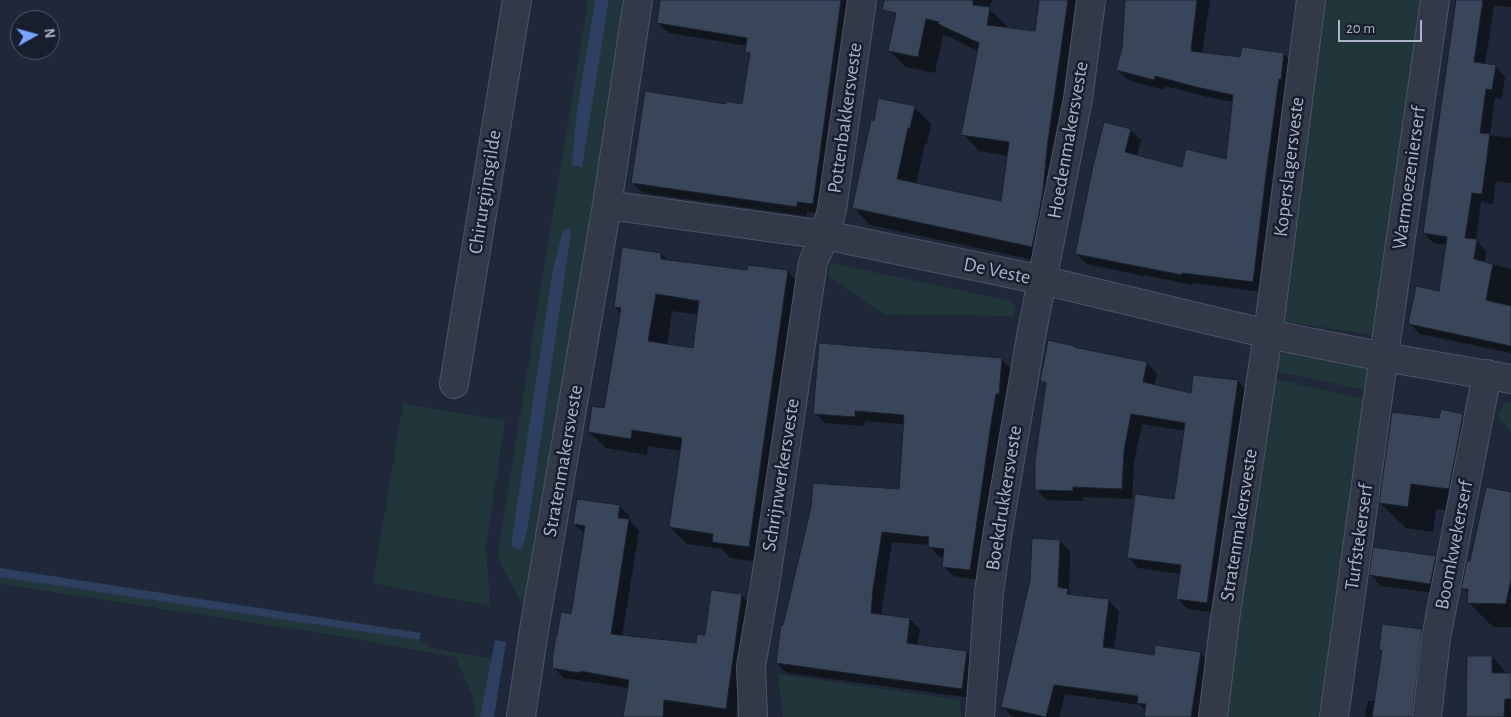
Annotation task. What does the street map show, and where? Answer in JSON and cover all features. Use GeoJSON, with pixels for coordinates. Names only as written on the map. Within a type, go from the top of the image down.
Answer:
{"type":"FeatureCollection","features":[{"type":"Feature","properties":{"kind":"street","name":"Chirurgijnsgilde"},"geometry":{"type":"LineString","coordinates":[[454,384],[517,0]]}},
{"type":"Feature","properties":{"kind":"street"},"geometry":{"type":"LineString","coordinates":[[606,205],[638,0]]}},
{"type":"Feature","properties":{"kind":"street","name":"Pottenbakkersveste"},"geometry":{"type":"LineString","coordinates":[[825,235],[832,209],[862,0]]}},
{"type":"Feature","properties":{"kind":"street","name":"Hoedenmakersveste"},"geometry":{"type":"LineString","coordinates":[[1042,280],[1078,99],[1091,0]]}},
{"type":"Feature","properties":{"kind":"street","name":"Koperslagersveste"},"geometry":{"type":"LineString","coordinates":[[1268,334],[1311,0]]}},
{"type":"Feature","properties":{"kind":"street","name":"Warmoezenierserf"},"geometry":{"type":"LineString","coordinates":[[1384,357],[1434,0]]}},
{"type":"Feature","properties":{"kind":"street","name":"De Veste"},"geometry":{"type":"LineString","coordinates":[[606,205],[825,235],[1042,280],[1268,334],[1384,357],[1499,376]]}},
{"type":"Feature","properties":{"kind":"street","name":"Stratenmakersveste"},"geometry":{"type":"LineString","coordinates":[[521,717],[606,205]]}},
{"type":"Feature","properties":{"kind":"street","name":"Schrijnwerkersveste"},"geometry":{"type":"LineString","coordinates":[[753,717],[751,666],[768,566],[813,262],[825,235]]}},
{"type":"Feature","properties":{"kind":"street","name":"Boekdrukkersveste"},"geometry":{"type":"LineString","coordinates":[[980,717],[989,592],[1042,280]]}},
{"type":"Feature","properties":{"kind":"street","name":"Stratenmakersveste"},"geometry":{"type":"LineString","coordinates":[[1213,717],[1268,334]]}},
{"type":"Feature","properties":{"kind":"street","name":"Turfstekerserf"},"geometry":{"type":"LineString","coordinates":[[1334,717],[1384,357]]}},
{"type":"Feature","properties":{"kind":"street","name":"Boomkwekerserf"},"geometry":{"type":"LineString","coordinates":[[1427,717],[1436,638],[1499,376]]}},
{"type":"Feature","properties":{"kind":"green space"},"geometry":{"type":"Polygon","coordinates":[[[588,0],[595,0],[576,117],[572,165],[581,167],[609,0],[629,0],[533,597],[523,606],[497,556],[588,0]],[[571,233],[523,545],[528,527],[571,233]]]}},
{"type":"Feature","properties":{"kind":"green space"},"geometry":{"type":"Polygon","coordinates":[[[1322,0],[1424,0],[1373,335],[1282,321],[1322,0]]]}},
{"type":"Feature","properties":{"kind":"green space"},"geometry":{"type":"Polygon","coordinates":[[[831,263],[1011,301],[1015,306],[1014,316],[884,314],[827,275],[831,263]]]}},
{"type":"Feature","properties":{"kind":"green space"},"geometry":{"type":"Polygon","coordinates":[[[1286,351],[1365,366],[1370,373],[1369,391],[1270,370],[1278,356],[1286,351]]]}},
{"type":"Feature","properties":{"kind":"green space"},"geometry":{"type":"Polygon","coordinates":[[[1270,378],[1368,400],[1323,717],[1224,717],[1270,378]]]}},
{"type":"Feature","properties":{"kind":"green space"},"geometry":{"type":"Polygon","coordinates":[[[1506,402],[1511,403],[1511,433],[1500,419],[1498,413],[1506,402]]]}},
{"type":"Feature","properties":{"kind":"green space"},"geometry":{"type":"Polygon","coordinates":[[[403,404],[505,420],[486,547],[490,606],[373,583],[403,404]]]}},
{"type":"Feature","properties":{"kind":"green space"},"geometry":{"type":"Polygon","coordinates":[[[0,577],[419,640],[432,648],[492,659],[480,717],[475,717],[472,694],[455,657],[327,634],[0,584],[0,577]]]}},
{"type":"Feature","properties":{"kind":"green space"},"geometry":{"type":"Polygon","coordinates":[[[778,674],[960,700],[961,717],[783,717],[778,674]]]}},
{"type":"Feature","properties":{"kind":"water"},"geometry":{"type":"Polygon","coordinates":[[[595,0],[609,0],[582,167],[572,165],[576,117],[595,0]]]}},
{"type":"Feature","properties":{"kind":"water"},"geometry":{"type":"Polygon","coordinates":[[[569,228],[571,233],[528,527],[523,546],[519,550],[511,545],[553,269],[563,231],[569,228]]]}},
{"type":"Feature","properties":{"kind":"water"},"geometry":{"type":"Polygon","coordinates":[[[0,568],[421,633],[419,640],[0,577],[0,568]]]}},
{"type":"Feature","properties":{"kind":"water"},"geometry":{"type":"Polygon","coordinates":[[[495,640],[506,642],[494,717],[480,717],[495,640]]]}},
{"type":"Feature","properties":{"kind":"building"},"geometry":{"type":"Polygon","coordinates":[[[660,0],[841,0],[813,204],[797,202],[797,207],[631,183],[645,91],[726,104],[726,101],[742,104],[750,53],[745,52],[747,38],[657,23],[660,0]]]}},
{"type":"Feature","properties":{"kind":"building"},"geometry":{"type":"Polygon","coordinates":[[[884,0],[973,0],[973,5],[990,7],[987,25],[1035,31],[1039,0],[1068,0],[1047,148],[1043,191],[1032,247],[852,208],[871,120],[874,121],[878,98],[915,106],[910,128],[908,128],[897,179],[1001,201],[1009,142],[961,135],[979,43],[938,24],[939,22],[926,19],[918,57],[888,51],[896,13],[882,10],[884,0]]]}},
{"type":"Feature","properties":{"kind":"building"},"geometry":{"type":"Polygon","coordinates":[[[1125,0],[1197,0],[1191,51],[1240,57],[1242,47],[1284,53],[1253,282],[1183,273],[1182,275],[1075,254],[1104,122],[1131,129],[1125,152],[1182,167],[1186,149],[1226,159],[1233,95],[1155,76],[1154,80],[1116,70],[1122,48],[1125,0]]]}},
{"type":"Feature","properties":{"kind":"building"},"geometry":{"type":"Polygon","coordinates":[[[1456,0],[1483,0],[1474,62],[1496,65],[1492,90],[1486,89],[1480,133],[1490,134],[1482,194],[1472,193],[1465,238],[1477,239],[1474,259],[1493,264],[1486,300],[1511,306],[1511,346],[1408,324],[1416,286],[1439,291],[1447,237],[1423,233],[1456,0]]]}},
{"type":"Feature","properties":{"kind":"building"},"geometry":{"type":"Polygon","coordinates":[[[622,247],[661,253],[661,259],[747,270],[748,265],[788,270],[749,547],[712,542],[713,534],[669,527],[682,438],[632,430],[631,439],[588,432],[592,406],[604,408],[621,308],[614,307],[622,247]],[[656,294],[648,341],[693,348],[699,301],[656,294]]]}},
{"type":"Feature","properties":{"kind":"building"},"geometry":{"type":"Polygon","coordinates":[[[1048,340],[1147,362],[1143,382],[1191,393],[1193,375],[1238,380],[1207,603],[1176,599],[1181,565],[1127,558],[1135,494],[1174,499],[1185,423],[1131,414],[1124,451],[1122,489],[1073,487],[1073,491],[1035,490],[1035,461],[1046,383],[1040,381],[1048,340]]]}},
{"type":"Feature","properties":{"kind":"building"},"geometry":{"type":"Polygon","coordinates":[[[819,343],[1002,358],[999,394],[996,394],[990,430],[970,570],[942,567],[944,549],[928,547],[929,537],[882,532],[873,589],[871,613],[910,618],[907,643],[967,651],[962,689],[776,663],[781,625],[783,625],[811,507],[813,483],[899,489],[904,415],[855,411],[855,417],[813,414],[819,343]]]}},
{"type":"Feature","properties":{"kind":"building"},"geometry":{"type":"Polygon","coordinates":[[[1441,409],[1463,414],[1449,489],[1411,484],[1408,507],[1379,503],[1392,412],[1439,418],[1441,409]]]}},
{"type":"Feature","properties":{"kind":"building"},"geometry":{"type":"Polygon","coordinates":[[[1486,487],[1511,492],[1511,579],[1506,604],[1467,603],[1468,589],[1461,589],[1467,561],[1470,561],[1486,487]]]}},
{"type":"Feature","properties":{"kind":"building"},"geometry":{"type":"Polygon","coordinates":[[[577,499],[620,505],[618,518],[629,519],[611,634],[696,643],[697,634],[705,635],[711,590],[742,594],[726,709],[664,700],[663,717],[623,717],[629,680],[552,668],[561,612],[571,614],[585,526],[573,524],[577,499]]]}},
{"type":"Feature","properties":{"kind":"building"},"geometry":{"type":"Polygon","coordinates":[[[1032,538],[1060,540],[1058,587],[1068,589],[1067,594],[1109,599],[1103,647],[1154,655],[1155,645],[1201,652],[1191,717],[1144,717],[1146,704],[1137,703],[1138,696],[1054,685],[1046,717],[1001,707],[1030,580],[1032,538]]]}},
{"type":"Feature","properties":{"kind":"building"},"geometry":{"type":"Polygon","coordinates":[[[1373,547],[1436,556],[1430,584],[1369,575],[1373,547]]]}},
{"type":"Feature","properties":{"kind":"building"},"geometry":{"type":"Polygon","coordinates":[[[1382,624],[1422,629],[1412,717],[1372,717],[1382,650],[1379,650],[1382,624]]]}},
{"type":"Feature","properties":{"kind":"building"},"geometry":{"type":"Polygon","coordinates":[[[1467,656],[1492,656],[1492,673],[1511,673],[1511,699],[1505,699],[1504,717],[1466,717],[1467,656]]]}}]}
